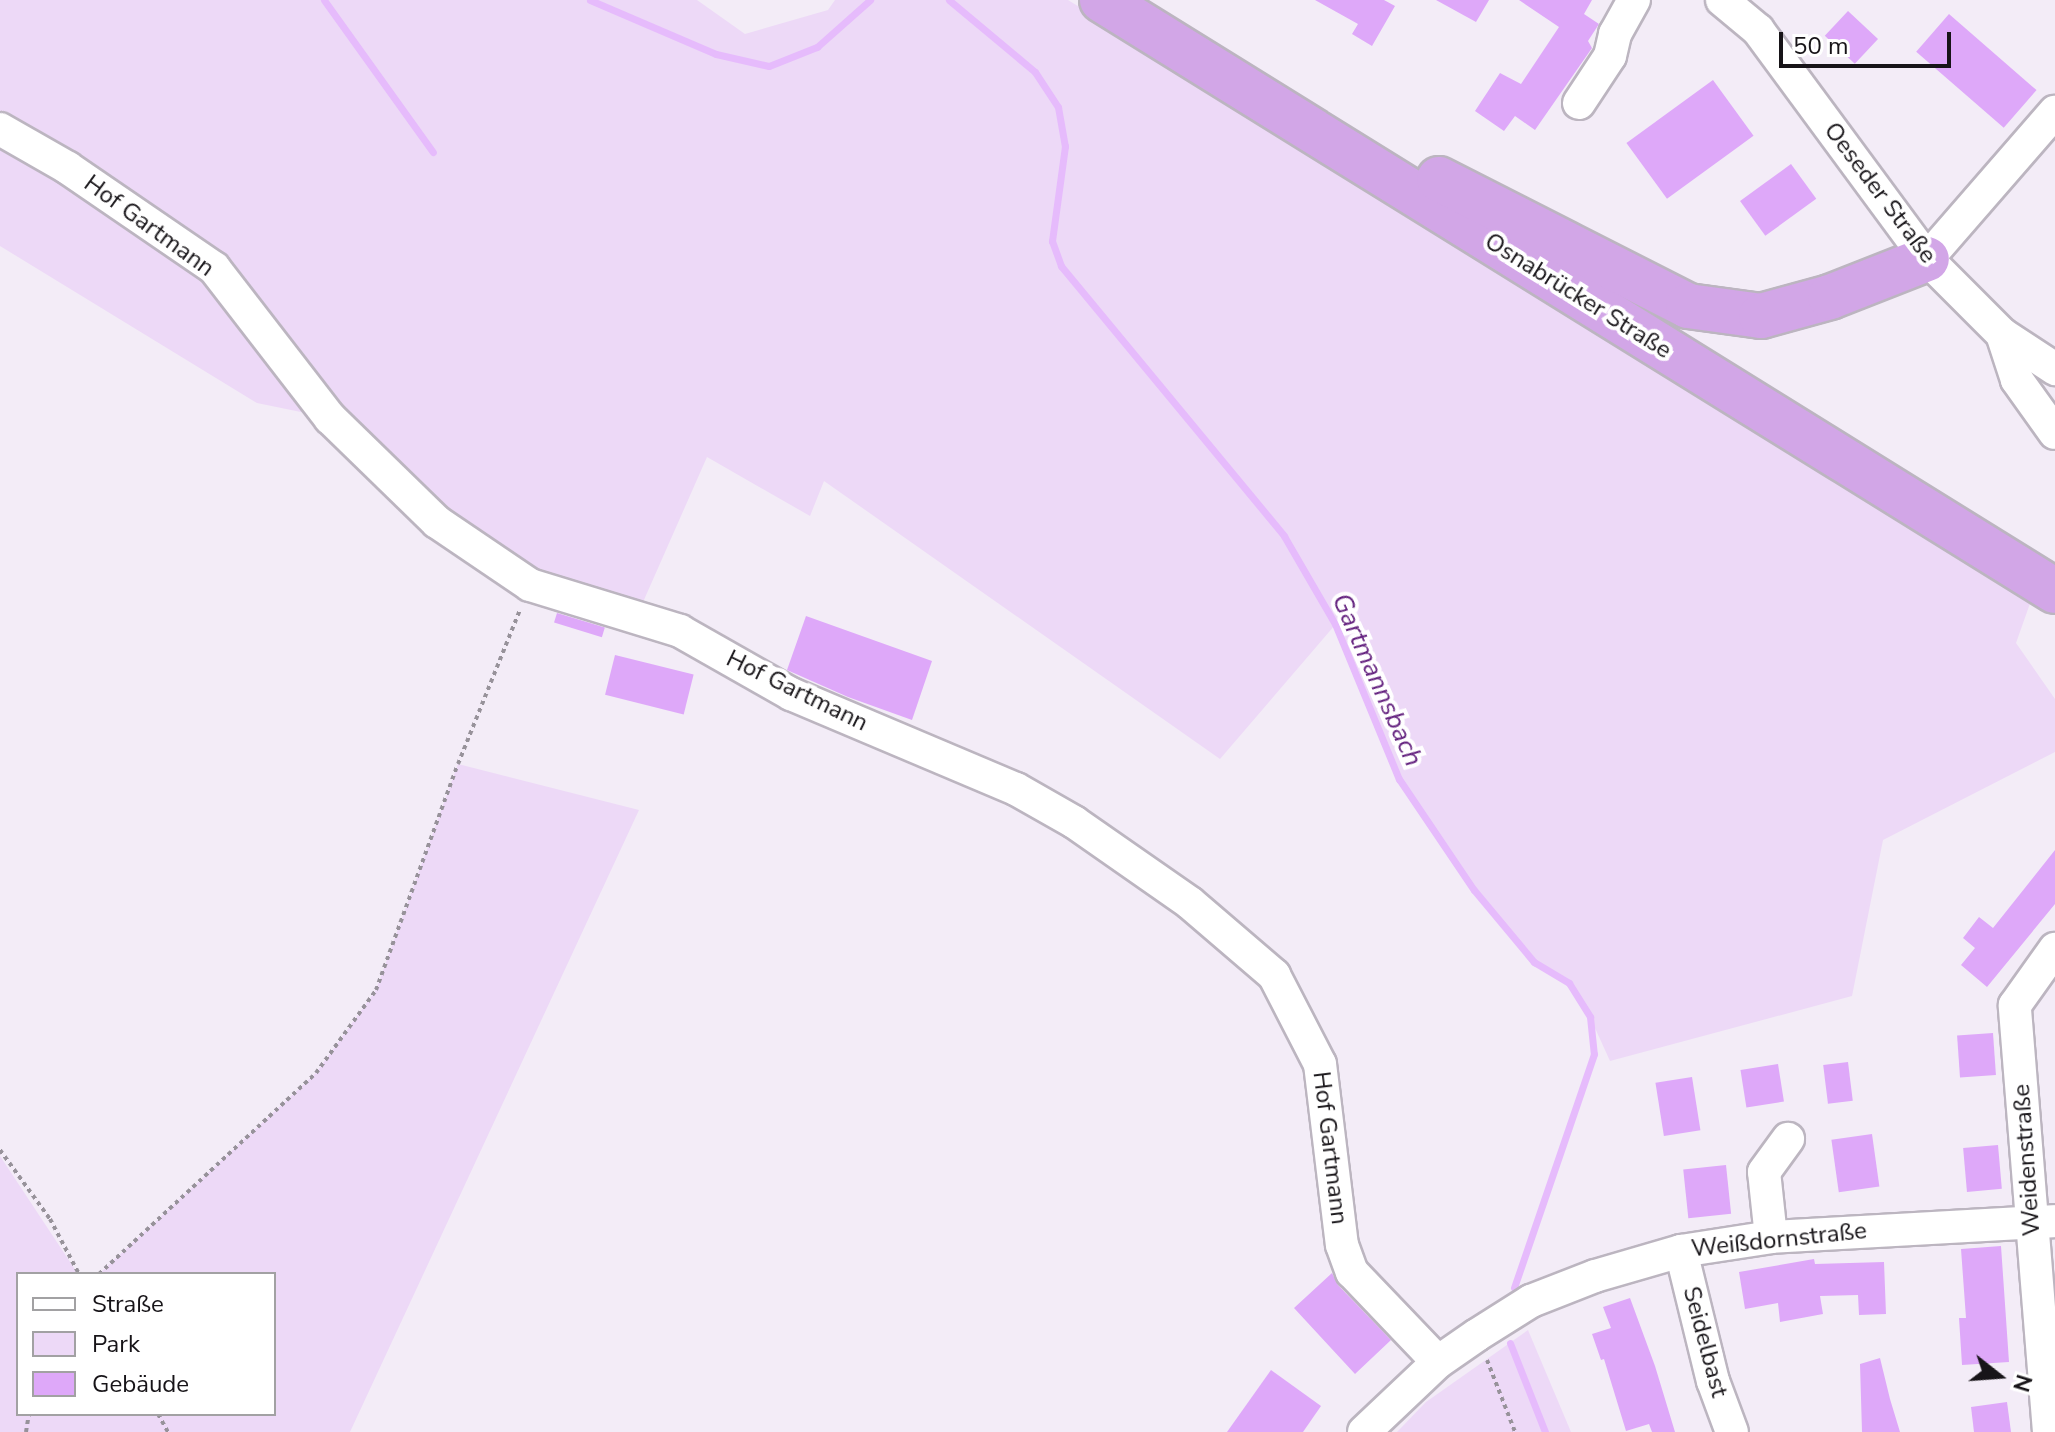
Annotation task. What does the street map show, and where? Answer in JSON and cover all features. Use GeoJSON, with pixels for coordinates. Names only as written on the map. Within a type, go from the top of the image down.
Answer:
{"type":"FeatureCollection","features":[{"type":"Feature","properties":{"kind":"highway","name":"Osnabrücker Straße"},"geometry":{"type":"LineString","coordinates":[[1102,0],[2055,591]]}},
{"type":"Feature","properties":{"kind":"highway","name":"Osnabrücker Straße"},"geometry":{"type":"LineString","coordinates":[[1151,0],[2055,556]]}},
{"type":"Feature","properties":{"kind":"highway"},"geometry":{"type":"LineString","coordinates":[[1438,178],[1688,306],[1761,316],[1830,297],[1927,259]]}},
{"type":"Feature","properties":{"kind":"street"},"geometry":{"type":"LineString","coordinates":[[1579,103],[1610,56],[1615,34],[1634,0]]}},
{"type":"Feature","properties":{"kind":"street","name":"Oeseder Straße"},"geometry":{"type":"LineString","coordinates":[[1722,0],[1758,30],[1927,259],[2002,334],[2055,369]]}},
{"type":"Feature","properties":{"kind":"street"},"geometry":{"type":"LineString","coordinates":[[1927,259],[2055,112]]}},
{"type":"Feature","properties":{"kind":"street","name":"Hof Gartmann"},"geometry":{"type":"LineString","coordinates":[[0,129],[68,168],[214,268],[330,418],[437,522],[530,585],[680,631],[791,694],[1016,789],[1074,822],[1190,903],[1274,975],[1320,1064],[1342,1245],[1352,1272],[1438,1362]]}},
{"type":"Feature","properties":{"kind":"street"},"geometry":{"type":"LineString","coordinates":[[2002,334],[2017,380],[2055,433]]}},
{"type":"Feature","properties":{"kind":"street","name":"Weidenstraße"},"geometry":{"type":"LineString","coordinates":[[2049,1432],[2044,1222],[2015,1005],[2055,949]]}},
{"type":"Feature","properties":{"kind":"street"},"geometry":{"type":"LineString","coordinates":[[1771,1237],[1764,1172],[1788,1139]]}},
{"type":"Feature","properties":{"kind":"street","name":"Weißdornstraße"},"geometry":{"type":"LineString","coordinates":[[1364,1432],[1438,1362],[1477,1335],[1531,1301],[1595,1276],[1681,1251],[1771,1237],[2044,1222]]}},
{"type":"Feature","properties":{"kind":"street","name":"Seidelbast"},"geometry":{"type":"LineString","coordinates":[[1681,1251],[1713,1381],[1732,1432]]}},
{"type":"Feature","properties":{"kind":"path"},"geometry":{"type":"LineString","coordinates":[[101,1272],[316,1073],[376,990],[458,764],[530,585]]}},
{"type":"Feature","properties":{"kind":"path"},"geometry":{"type":"LineString","coordinates":[[0,1150],[50,1219],[78,1272]]}},
{"type":"Feature","properties":{"kind":"path"},"geometry":{"type":"LineString","coordinates":[[1477,1335],[1515,1432]]}},
{"type":"Feature","properties":{"kind":"green space"},"geometry":{"type":"Polygon","coordinates":[[[0,0],[697,0],[745,34],[828,10],[835,0],[1068,0],[2033,595],[2016,643],[2055,699],[2055,752],[1883,840],[1852,996],[1610,1061],[1590,1017],[1569,983],[1534,962],[1474,890],[1399,779],[1335,625],[1220,759],[824,481],[810,516],[707,457],[636,618],[530,585],[330,418],[257,403],[0,246],[0,0]]]}},
{"type":"Feature","properties":{"kind":"green space"},"geometry":{"type":"Polygon","coordinates":[[[458,764],[639,810],[350,1432],[0,1432],[0,1156],[77,1272],[16,1272],[16,1416],[276,1416],[276,1272],[101,1272],[316,1073],[376,990],[458,764]]]}},
{"type":"Feature","properties":{"kind":"green space"},"geometry":{"type":"Polygon","coordinates":[[[1528,1330],[1571,1432],[1397,1432],[1426,1402],[1528,1330]]]}},
{"type":"Feature","properties":{"kind":"building"},"geometry":{"type":"Polygon","coordinates":[[[1315,0],[1384,0],[1395,6],[1372,46],[1352,34],[1358,24],[1315,0]]]}},
{"type":"Feature","properties":{"kind":"building"},"geometry":{"type":"Polygon","coordinates":[[[1436,0],[1489,0],[1476,22],[1436,0]]]}},
{"type":"Feature","properties":{"kind":"building"},"geometry":{"type":"Polygon","coordinates":[[[1519,0],[1592,0],[1584,14],[1599,24],[1588,41],[1592,48],[1535,130],[1515,116],[1504,131],[1475,111],[1500,73],[1521,84],[1559,27],[1519,0]]]}},
{"type":"Feature","properties":{"kind":"building"},"geometry":{"type":"Polygon","coordinates":[[[1848,11],[1878,39],[1855,64],[1825,36],[1848,11]]]}},
{"type":"Feature","properties":{"kind":"building"},"geometry":{"type":"Polygon","coordinates":[[[1949,14],[2037,90],[2004,128],[1916,52],[1949,14]]]}},
{"type":"Feature","properties":{"kind":"building"},"geometry":{"type":"Polygon","coordinates":[[[1713,80],[1754,136],[1667,199],[1626,143],[1713,80]]]}},
{"type":"Feature","properties":{"kind":"building"},"geometry":{"type":"Polygon","coordinates":[[[1791,164],[1816,199],[1765,236],[1740,201],[1791,164]]]}},
{"type":"Feature","properties":{"kind":"building"},"geometry":{"type":"Polygon","coordinates":[[[557,613],[605,628],[602,637],[554,623],[557,613]]]}},
{"type":"Feature","properties":{"kind":"building"},"geometry":{"type":"Polygon","coordinates":[[[806,616],[932,661],[912,720],[848,697],[787,670],[806,616]]]}},
{"type":"Feature","properties":{"kind":"building"},"geometry":{"type":"Polygon","coordinates":[[[615,655],[694,675],[684,714],[605,695],[615,655]]]}},
{"type":"Feature","properties":{"kind":"building"},"geometry":{"type":"Polygon","coordinates":[[[2055,850],[2055,904],[1987,987],[1961,965],[1975,948],[1963,938],[1979,917],[1993,928],[2055,850]]]}},
{"type":"Feature","properties":{"kind":"building"},"geometry":{"type":"Polygon","coordinates":[[[1993,1033],[1996,1075],[1960,1077],[1957,1036],[1993,1033]]]}},
{"type":"Feature","properties":{"kind":"building"},"geometry":{"type":"Polygon","coordinates":[[[1848,1062],[1853,1101],[1828,1104],[1823,1065],[1848,1062]]]}},
{"type":"Feature","properties":{"kind":"building"},"geometry":{"type":"Polygon","coordinates":[[[1778,1064],[1784,1102],[1746,1107],[1740,1070],[1778,1064]]]}},
{"type":"Feature","properties":{"kind":"building"},"geometry":{"type":"Polygon","coordinates":[[[1692,1077],[1700,1130],[1664,1136],[1655,1083],[1692,1077]]]}},
{"type":"Feature","properties":{"kind":"building"},"geometry":{"type":"Polygon","coordinates":[[[1872,1134],[1879,1186],[1839,1192],[1831,1140],[1872,1134]]]}},
{"type":"Feature","properties":{"kind":"building"},"geometry":{"type":"Polygon","coordinates":[[[1998,1145],[2002,1189],[1967,1192],[1963,1148],[1998,1145]]]}},
{"type":"Feature","properties":{"kind":"building"},"geometry":{"type":"Polygon","coordinates":[[[1726,1165],[1731,1214],[1688,1218],[1683,1169],[1726,1165]]]}},
{"type":"Feature","properties":{"kind":"building"},"geometry":{"type":"Polygon","coordinates":[[[2001,1246],[2009,1362],[1962,1365],[1959,1318],[1966,1318],[1961,1249],[2001,1246]]]}},
{"type":"Feature","properties":{"kind":"building"},"geometry":{"type":"Polygon","coordinates":[[[1814,1259],[1815,1264],[1884,1262],[1886,1314],[1859,1315],[1858,1295],[1820,1296],[1823,1314],[1780,1322],[1778,1303],[1745,1309],[1739,1272],[1814,1259]]]}},
{"type":"Feature","properties":{"kind":"building"},"geometry":{"type":"Polygon","coordinates":[[[1332,1273],[1338,1285],[1391,1340],[1355,1374],[1294,1308],[1332,1273]]]}},
{"type":"Feature","properties":{"kind":"building"},"geometry":{"type":"Polygon","coordinates":[[[1630,1298],[1675,1432],[1652,1432],[1649,1424],[1626,1431],[1604,1359],[1601,1360],[1592,1334],[1611,1328],[1603,1307],[1630,1298]]]}},
{"type":"Feature","properties":{"kind":"building"},"geometry":{"type":"Polygon","coordinates":[[[1880,1358],[1900,1432],[1862,1432],[1860,1364],[1880,1358]]]}},
{"type":"Feature","properties":{"kind":"building"},"geometry":{"type":"Polygon","coordinates":[[[1271,1370],[1321,1406],[1303,1432],[1227,1432],[1271,1370]]]}},
{"type":"Feature","properties":{"kind":"building"},"geometry":{"type":"Polygon","coordinates":[[[2007,1402],[2011,1432],[1974,1432],[1971,1407],[2007,1402]]]}},
{"type":"Feature","properties":{"kind":"waterway"},"geometry":{"type":"LineString","coordinates":[[324,0],[433,152]]}},
{"type":"Feature","properties":{"kind":"waterway","name":"Gartmannsbach"},"geometry":{"type":"LineString","coordinates":[[590,0],[716,54],[769,66],[817,47],[870,0]]}},
{"type":"Feature","properties":{"kind":"waterway","name":"Gartmannsbach"},"geometry":{"type":"LineString","coordinates":[[949,0],[1035,72],[1058,107],[1065,146],[1052,241],[1061,266],[1284,536],[1335,624],[1399,779],[1474,890],[1534,962],[1569,983],[1590,1017],[1594,1054],[1514,1288]]}},
{"type":"Feature","properties":{"kind":"waterway","name":"Gartmannsbach"},"geometry":{"type":"LineString","coordinates":[[1510,1343],[1545,1432]]}}]}
